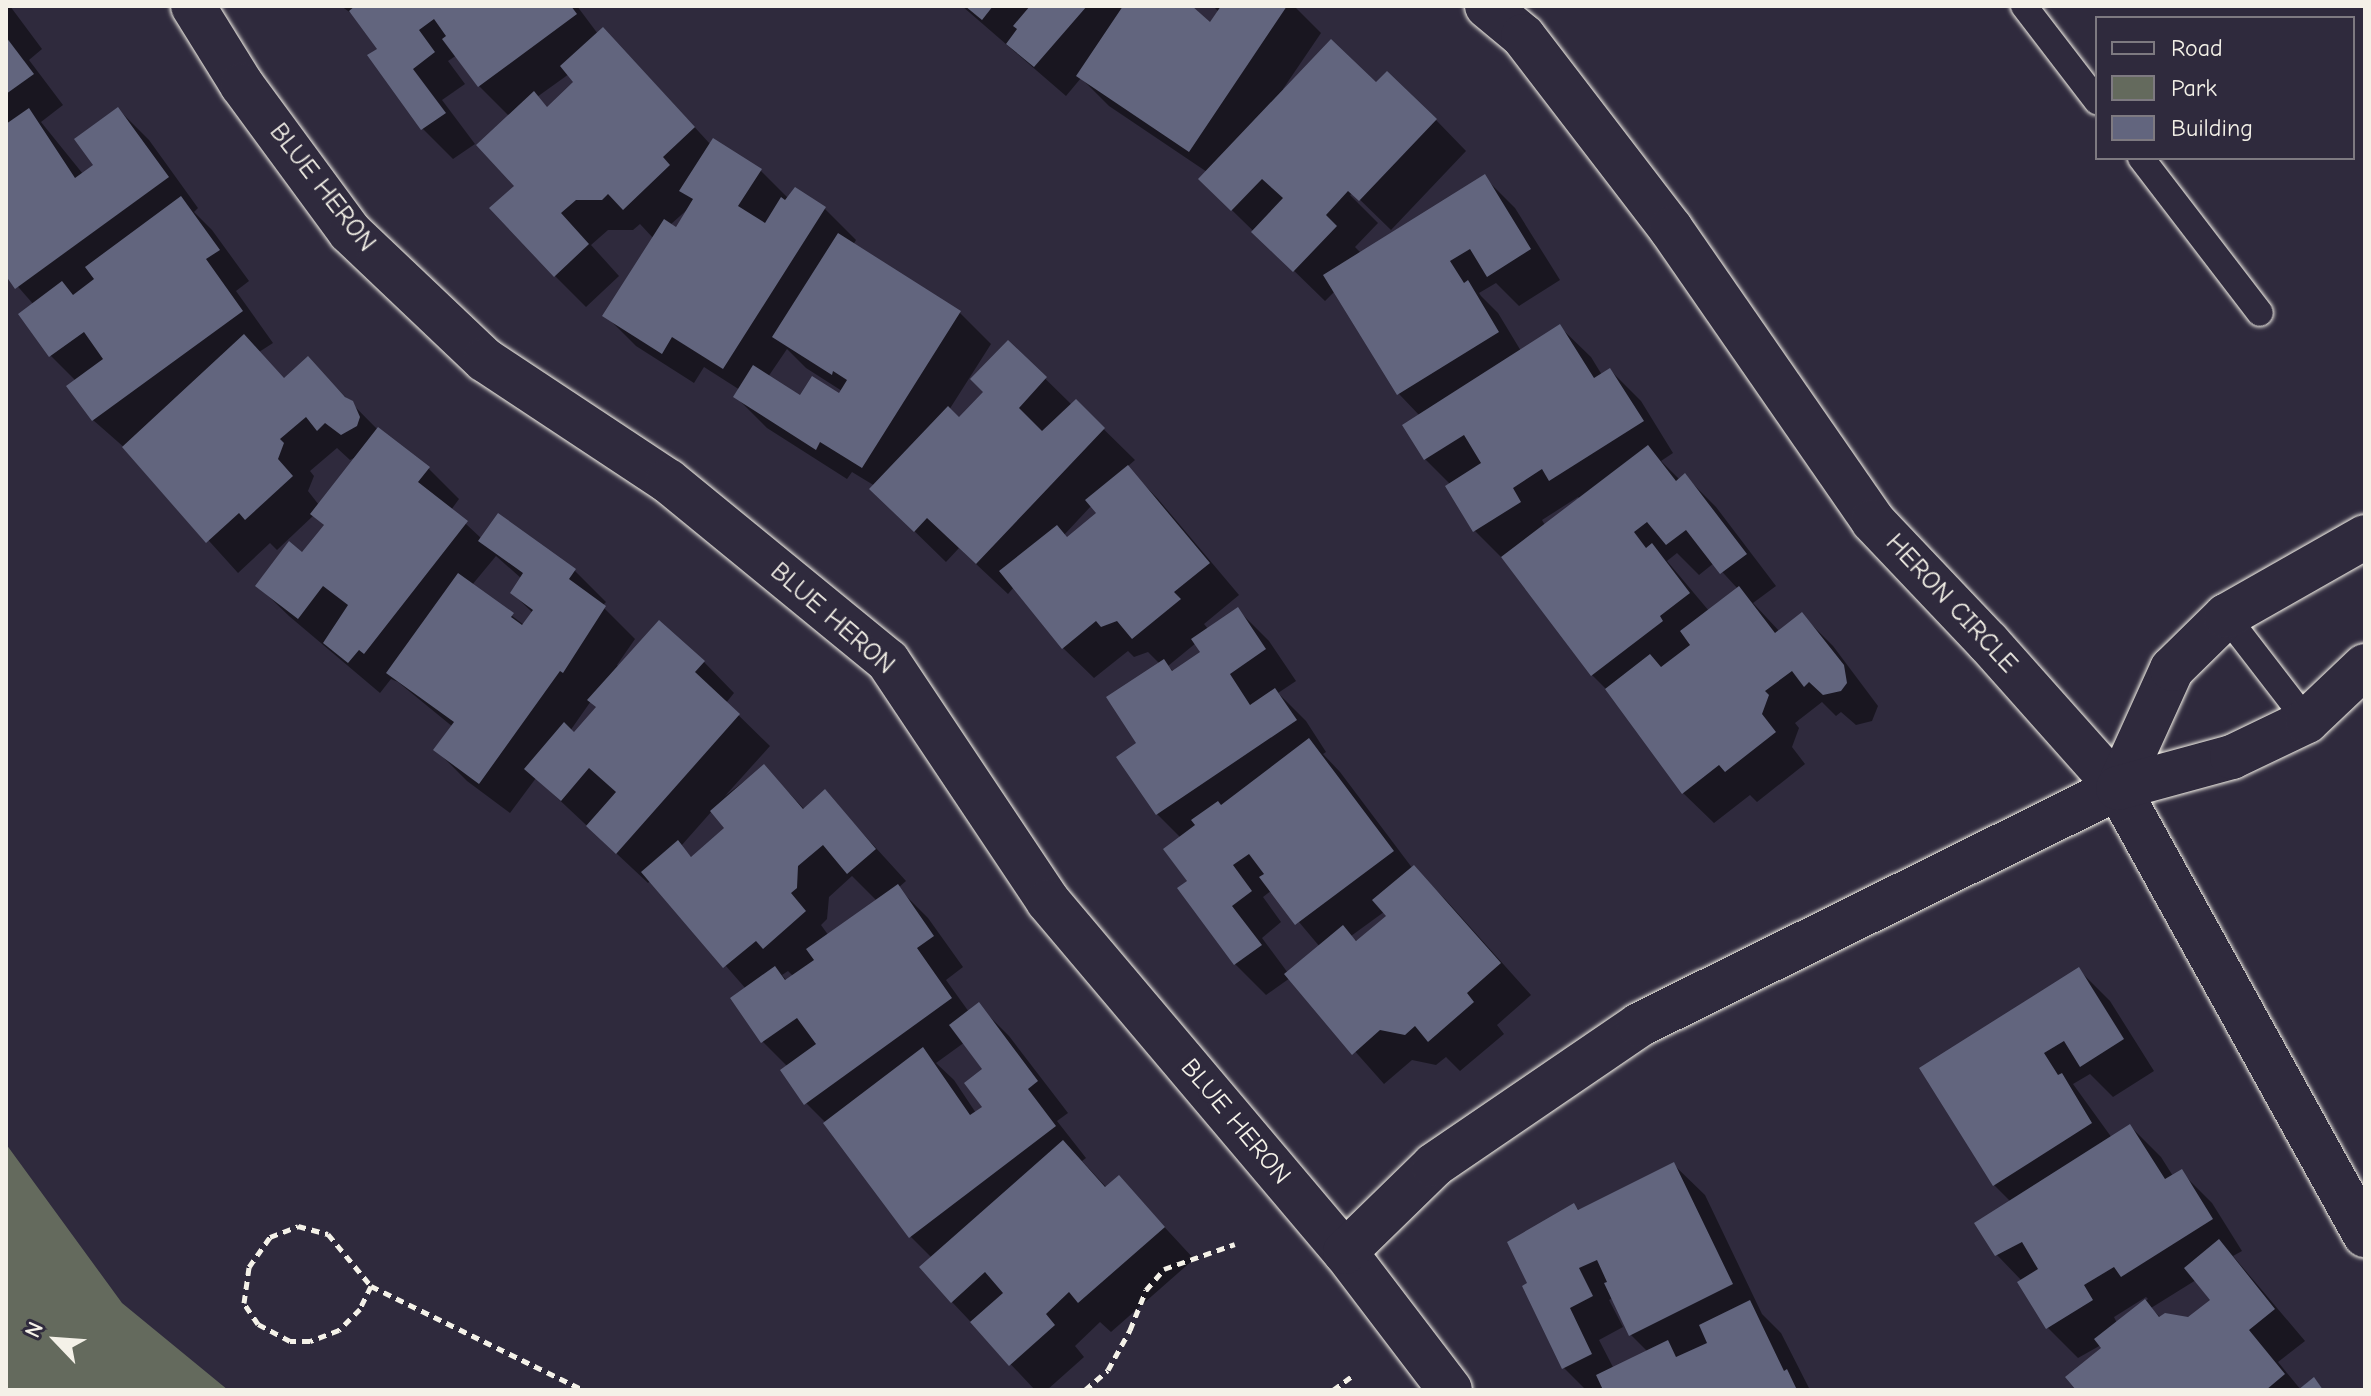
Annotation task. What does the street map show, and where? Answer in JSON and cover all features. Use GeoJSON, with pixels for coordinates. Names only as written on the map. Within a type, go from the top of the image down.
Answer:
{"type":"FeatureCollection","features":[{"type":"Feature","properties":{"kind":"street","name":"BLUE HERON"},"geometry":{"type":"LineString","coordinates":[[193,6],[242,85],[350,232],[372,254],[485,360],[668,481],[888,661],[1048,901],[1345,1252],[1450,1390]]}},
{"type":"Feature","properties":{"kind":"street","name":"HERON CIRCLE"},"geometry":{"type":"LineString","coordinates":[[1487,6],[1523,36],[1671,229],[1873,521],[1988,642],[2118,788],[2365,1235]]}},
{"type":"Feature","properties":{"kind":"street"},"geometry":{"type":"LineString","coordinates":[[2118,788],[2172,669],[2226,616],[2365,537]]}},
{"type":"Feature","properties":{"kind":"street"},"geometry":{"type":"LineString","coordinates":[[1345,1252],[1434,1165],[1639,1025],[2118,788],[2232,757],[2307,721],[2365,666]]}},
{"type":"Feature","properties":{"kind":"lane"},"geometry":{"type":"LineString","coordinates":[[2024,6],[2095,98]]}},
{"type":"Feature","properties":{"kind":"lane"},"geometry":{"type":"LineString","coordinates":[[2143,160],[2260,313]]}},
{"type":"Feature","properties":{"kind":"lane"},"geometry":{"type":"LineString","coordinates":[[2226,616],[2307,721]]}},
{"type":"Feature","properties":{"kind":"path"},"geometry":{"type":"LineString","coordinates":[[371,1286],[360,1309],[339,1330],[310,1341],[290,1341],[258,1324],[244,1303],[249,1267],[270,1237],[298,1226],[328,1234],[371,1286],[583,1390]]}},
{"type":"Feature","properties":{"kind":"path"},"geometry":{"type":"LineString","coordinates":[[1085,1390],[1108,1370],[1130,1330],[1146,1290],[1164,1269],[1235,1244]]}},
{"type":"Feature","properties":{"kind":"path"},"geometry":{"type":"LineString","coordinates":[[1333,1390],[1351,1377]]}},
{"type":"Feature","properties":{"kind":"green space"},"geometry":{"type":"Polygon","coordinates":[[[6,1144],[122,1303],[228,1390],[6,1390],[6,1144]]]}},
{"type":"Feature","properties":{"kind":"building"},"geometry":{"type":"Polygon","coordinates":[[[355,6],[571,6],[577,14],[478,87],[442,39],[446,36],[434,19],[419,30],[435,52],[413,69],[446,113],[421,130],[367,55],[377,49],[349,11],[355,6]]]}},
{"type":"Feature","properties":{"kind":"building"},"geometry":{"type":"Polygon","coordinates":[[[965,6],[993,6],[982,20],[965,6]]]}},
{"type":"Feature","properties":{"kind":"building"},"geometry":{"type":"Polygon","coordinates":[[[1030,6],[1087,6],[1034,67],[1006,44],[1017,29],[1013,26],[1030,6]]]}},
{"type":"Feature","properties":{"kind":"building"},"geometry":{"type":"Polygon","coordinates":[[[1123,6],[1192,6],[1210,22],[1221,6],[1287,6],[1189,152],[1076,76],[1123,6]]]}},
{"type":"Feature","properties":{"kind":"building"},"geometry":{"type":"Polygon","coordinates":[[[603,27],[695,127],[663,157],[670,165],[623,210],[608,194],[602,200],[576,200],[561,213],[589,244],[554,277],[489,208],[514,186],[476,145],[534,91],[547,107],[573,82],[560,66],[603,27]]]}},
{"type":"Feature","properties":{"kind":"building"},"geometry":{"type":"Polygon","coordinates":[[[6,37],[34,74],[6,94],[6,37]]]}},
{"type":"Feature","properties":{"kind":"building"},"geometry":{"type":"Polygon","coordinates":[[[1331,39],[1376,82],[1387,71],[1437,119],[1359,201],[1348,191],[1326,215],[1337,226],[1293,272],[1251,232],[1283,198],[1262,179],[1231,211],[1198,179],[1331,39]]]}},
{"type":"Feature","properties":{"kind":"building"},"geometry":{"type":"Polygon","coordinates":[[[118,107],[169,177],[15,289],[6,276],[6,124],[29,108],[75,178],[93,165],[74,139],[118,107]]]}},
{"type":"Feature","properties":{"kind":"building"},"geometry":{"type":"Polygon","coordinates":[[[713,138],[762,169],[738,206],[765,223],[781,197],[785,200],[795,187],[826,207],[723,369],[672,337],[662,354],[602,316],[664,219],[676,227],[693,199],[679,191],[713,138]]]}},
{"type":"Feature","properties":{"kind":"building"},"geometry":{"type":"Polygon","coordinates":[[[1485,174],[1531,249],[1487,277],[1470,249],[1450,261],[1464,283],[1468,280],[1499,332],[1397,395],[1323,275],[1485,174]]]}},
{"type":"Feature","properties":{"kind":"building"},"geometry":{"type":"Polygon","coordinates":[[[181,196],[220,250],[206,259],[243,311],[92,421],[66,386],[103,359],[84,332],[49,357],[18,314],[62,281],[73,295],[94,279],[85,267],[181,196]]]}},
{"type":"Feature","properties":{"kind":"building"},"geometry":{"type":"Polygon","coordinates":[[[838,233],[961,311],[862,468],[820,442],[816,450],[733,397],[753,365],[800,395],[812,376],[839,393],[847,380],[833,371],[832,375],[772,337],[838,233]]]}},
{"type":"Feature","properties":{"kind":"building"},"geometry":{"type":"Polygon","coordinates":[[[1560,324],[1594,378],[1610,368],[1644,421],[1549,481],[1542,469],[1513,488],[1521,502],[1473,532],[1445,486],[1481,463],[1464,435],[1424,460],[1402,425],[1560,324]]]}},
{"type":"Feature","properties":{"kind":"building"},"geometry":{"type":"Polygon","coordinates":[[[244,334],[284,378],[308,356],[345,397],[353,401],[360,417],[357,426],[341,435],[325,423],[317,431],[306,417],[280,439],[284,443],[278,459],[293,476],[245,520],[239,513],[206,543],[122,447],[244,334]]]}},
{"type":"Feature","properties":{"kind":"building"},"geometry":{"type":"Polygon","coordinates":[[[1008,340],[1047,377],[1019,408],[1042,431],[1076,399],[1105,428],[976,564],[927,518],[914,532],[869,489],[948,406],[959,417],[983,392],[970,379],[1008,340]]]}},
{"type":"Feature","properties":{"kind":"building"},"geometry":{"type":"Polygon","coordinates":[[[378,427],[430,467],[418,482],[468,521],[364,654],[359,650],[348,663],[323,643],[348,605],[323,586],[298,619],[255,586],[289,541],[302,552],[324,525],[310,514],[378,427]]]}},
{"type":"Feature","properties":{"kind":"building"},"geometry":{"type":"Polygon","coordinates":[[[1648,445],[1676,481],[1685,473],[1747,554],[1720,574],[1686,530],[1666,545],[1647,522],[1634,532],[1646,548],[1652,543],[1690,593],[1660,616],[1663,621],[1591,676],[1501,557],[1648,445]]]}},
{"type":"Feature","properties":{"kind":"building"},"geometry":{"type":"Polygon","coordinates":[[[1128,465],[1210,563],[1174,592],[1181,599],[1132,639],[1117,621],[1101,627],[1096,621],[1062,649],[999,571],[1057,525],[1067,537],[1096,513],[1085,500],[1128,465]]]}},
{"type":"Feature","properties":{"kind":"building"},"geometry":{"type":"Polygon","coordinates":[[[498,513],[576,569],[569,579],[606,606],[563,673],[560,671],[479,784],[433,750],[454,722],[386,673],[458,573],[514,613],[511,617],[522,625],[533,610],[510,593],[523,573],[478,541],[498,513]]]}},
{"type":"Feature","properties":{"kind":"building"},"geometry":{"type":"Polygon","coordinates":[[[1739,586],[1775,633],[1802,612],[1844,665],[1847,683],[1841,691],[1823,695],[1809,682],[1804,687],[1792,671],[1765,691],[1769,695],[1762,714],[1776,732],[1725,772],[1719,765],[1682,794],[1605,689],[1650,654],[1661,667],[1690,645],[1680,631],[1739,586]]]}},
{"type":"Feature","properties":{"kind":"building"},"geometry":{"type":"Polygon","coordinates":[[[1238,607],[1266,649],[1230,674],[1250,705],[1275,688],[1297,720],[1156,815],[1116,757],[1136,743],[1106,697],[1164,659],[1172,671],[1200,652],[1191,639],[1238,607]]]}},
{"type":"Feature","properties":{"kind":"building"},"geometry":{"type":"Polygon","coordinates":[[[659,620],[705,661],[695,672],[740,714],[616,854],[586,826],[616,792],[589,768],[561,801],[524,769],[564,722],[574,732],[596,707],[587,700],[659,620]]]}},
{"type":"Feature","properties":{"kind":"building"},"geometry":{"type":"Polygon","coordinates":[[[1309,738],[1394,851],[1295,925],[1259,877],[1264,874],[1249,854],[1233,865],[1252,891],[1232,906],[1262,945],[1234,965],[1177,888],[1187,881],[1163,849],[1195,825],[1191,820],[1218,801],[1221,805],[1309,738]]]}},
{"type":"Feature","properties":{"kind":"building"},"geometry":{"type":"Polygon","coordinates":[[[764,764],[803,809],[825,789],[876,849],[847,874],[823,845],[798,866],[797,888],[791,893],[806,911],[763,949],[756,941],[723,968],[641,872],[678,840],[691,857],[724,828],[710,811],[764,764]]]}},
{"type":"Feature","properties":{"kind":"building"},"geometry":{"type":"Polygon","coordinates":[[[1414,865],[1501,963],[1467,993],[1474,1002],[1428,1042],[1415,1026],[1405,1035],[1380,1030],[1352,1055],[1284,974],[1343,925],[1356,941],[1386,916],[1372,900],[1414,865]]]}},
{"type":"Feature","properties":{"kind":"building"},"geometry":{"type":"Polygon","coordinates":[[[898,884],[934,936],[917,948],[952,998],[804,1105],[780,1070],[816,1044],[797,1018],[761,1043],[730,998],[775,966],[785,980],[814,960],[806,949],[898,884]]]}},
{"type":"Feature","properties":{"kind":"building"},"geometry":{"type":"Polygon","coordinates":[[[2079,967],[2124,1039],[2080,1067],[2064,1041],[2044,1053],[2058,1075],[2062,1073],[2092,1123],[1993,1186],[1919,1068],[2079,967]]]}},
{"type":"Feature","properties":{"kind":"building"},"geometry":{"type":"Polygon","coordinates":[[[979,1002],[1038,1081],[1028,1089],[1056,1126],[909,1238],[823,1123],[923,1047],[970,1115],[982,1107],[964,1083],[982,1069],[949,1025],[979,1002]]]}},
{"type":"Feature","properties":{"kind":"building"},"geometry":{"type":"Polygon","coordinates":[[[2130,1124],[2165,1179],[2182,1169],[2213,1219],[2121,1277],[2114,1267],[2084,1285],[2093,1300],[2046,1329],[2017,1282],[2038,1269],[2022,1242],[1995,1256],[1974,1223],[2130,1124]]]}},
{"type":"Feature","properties":{"kind":"building"},"geometry":{"type":"Polygon","coordinates":[[[1063,1140],[1105,1187],[1119,1175],[1165,1227],[1078,1303],[1069,1292],[1046,1314],[1055,1325],[1009,1366],[970,1322],[1003,1293],[985,1272],[951,1303],[919,1267],[1063,1140]]]}},
{"type":"Feature","properties":{"kind":"building"},"geometry":{"type":"Polygon","coordinates":[[[1674,1162],[1733,1284],[1629,1336],[1604,1283],[1607,1282],[1597,1260],[1579,1268],[1593,1296],[1570,1308],[1592,1354],[1562,1369],[1522,1286],[1527,1283],[1507,1242],[1574,1203],[1578,1210],[1674,1162]]]}},
{"type":"Feature","properties":{"kind":"building"},"geometry":{"type":"Polygon","coordinates":[[[2219,1239],[2275,1309],[2249,1330],[2285,1374],[2266,1390],[2076,1390],[2065,1377],[2101,1348],[2094,1339],[2145,1299],[2159,1317],[2165,1313],[2188,1317],[2210,1300],[2184,1268],[2219,1239]]]}},
{"type":"Feature","properties":{"kind":"building"},"geometry":{"type":"Polygon","coordinates":[[[1750,1300],[1784,1371],[1787,1369],[1797,1390],[1603,1390],[1596,1375],[1668,1340],[1676,1357],[1707,1343],[1699,1325],[1750,1300]]]}},
{"type":"Feature","properties":{"kind":"building"},"geometry":{"type":"Polygon","coordinates":[[[2314,1377],[2323,1390],[2298,1390],[2314,1377]]]}}]}
